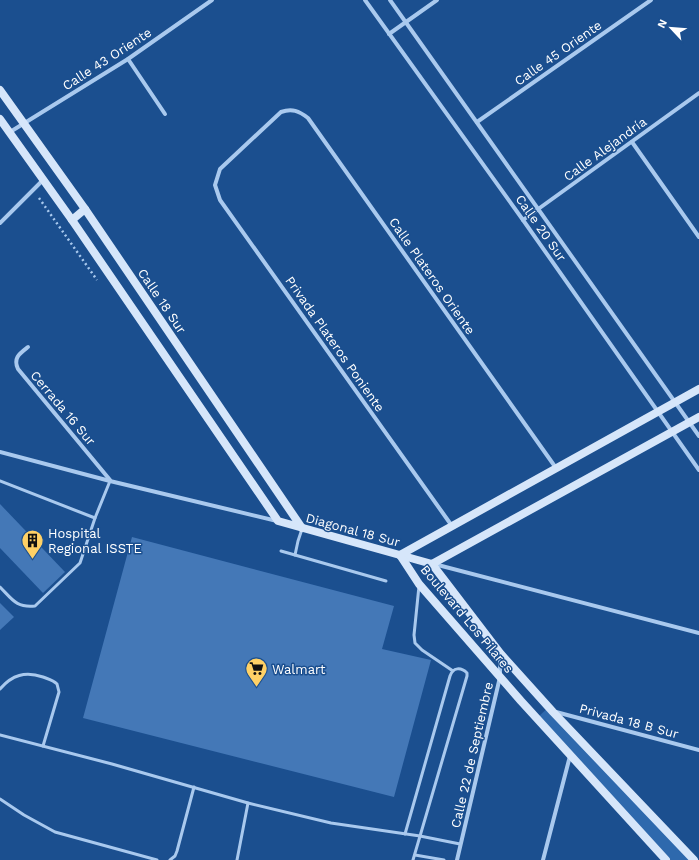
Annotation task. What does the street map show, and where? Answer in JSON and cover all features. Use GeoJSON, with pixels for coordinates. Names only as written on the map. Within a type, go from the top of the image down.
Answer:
{"type":"FeatureCollection","features":[{"type":"Feature","properties":{"kind":"street","name":"Calle 43 Oriente"},"geometry":{"type":"LineString","coordinates":[[10,132],[128,59],[212,0]]}},
{"type":"Feature","properties":{"kind":"street","name":"Calle 20 Sur"},"geometry":{"type":"LineString","coordinates":[[365,0],[523,220],[699,470]]}},
{"type":"Feature","properties":{"kind":"street","name":"Calle 20 Sur"},"geometry":{"type":"LineString","coordinates":[[390,0],[676,401],[699,436]]}},
{"type":"Feature","properties":{"kind":"street"},"geometry":{"type":"LineString","coordinates":[[389,34],[437,0]]}},
{"type":"Feature","properties":{"kind":"street","name":"Calle 45 Oriente"},"geometry":{"type":"LineString","coordinates":[[476,122],[651,0]]}},
{"type":"Feature","properties":{"kind":"street"},"geometry":{"type":"LineString","coordinates":[[128,59],[165,114]]}},
{"type":"Feature","properties":{"kind":"street","name":"Calle 18 Sur"},"geometry":{"type":"LineString","coordinates":[[0,90],[85,209],[302,528]]}},
{"type":"Feature","properties":{"kind":"street","name":"Calle Alejandría"},"geometry":{"type":"LineString","coordinates":[[523,220],[699,93]]}},
{"type":"Feature","properties":{"kind":"street","name":"Calle Plateros Oriente"},"geometry":{"type":"LineString","coordinates":[[220,168],[281,112],[289,109],[295,110],[308,118],[556,469]]}},
{"type":"Feature","properties":{"kind":"street"},"geometry":{"type":"LineString","coordinates":[[0,119],[72,220],[278,521]]}},
{"type":"Feature","properties":{"kind":"street"},"geometry":{"type":"LineString","coordinates":[[632,142],[699,237]]}},
{"type":"Feature","properties":{"kind":"street","name":"Privada Plateros Poniente"},"geometry":{"type":"LineString","coordinates":[[220,168],[215,184],[220,200],[452,526]]}},
{"type":"Feature","properties":{"kind":"street"},"geometry":{"type":"LineString","coordinates":[[0,223],[43,180]]}},
{"type":"Feature","properties":{"kind":"street"},"geometry":{"type":"LineString","coordinates":[[72,220],[85,209]]}},
{"type":"Feature","properties":{"kind":"street","name":"Cerrada 16 Sur"},"geometry":{"type":"LineString","coordinates":[[28,347],[16,358],[18,369],[110,481]]}},
{"type":"Feature","properties":{"kind":"street"},"geometry":{"type":"LineString","coordinates":[[400,555],[659,412],[699,388]]}},
{"type":"Feature","properties":{"kind":"street","name":"Boulevard Los Pilares"},"geometry":{"type":"LineString","coordinates":[[694,860],[553,712],[500,653],[432,564],[699,417]]}},
{"type":"Feature","properties":{"kind":"street","name":"Diagonal 18 Sur"},"geometry":{"type":"LineString","coordinates":[[0,452],[110,481],[278,521],[432,564],[699,633]]}},
{"type":"Feature","properties":{"kind":"street","name":"Boulevard Los Pilares"},"geometry":{"type":"LineString","coordinates":[[400,555],[420,584],[500,677],[570,756],[666,860]]}},
{"type":"Feature","properties":{"kind":"street","name":"Calle 22 de Septiembre"},"geometry":{"type":"LineString","coordinates":[[456,860],[500,677],[500,653]]}},
{"type":"Feature","properties":{"kind":"street","name":"Privada 18 B Sur"},"geometry":{"type":"LineString","coordinates":[[553,712],[699,750]]}},
{"type":"Feature","properties":{"kind":"street"},"geometry":{"type":"LineString","coordinates":[[542,860],[570,756]]}},
{"type":"Feature","properties":{"kind":"lane"},"geometry":{"type":"LineString","coordinates":[[0,587],[20,605],[26,607],[35,606],[80,563],[84,548],[110,481]]}},
{"type":"Feature","properties":{"kind":"lane"},"geometry":{"type":"LineString","coordinates":[[0,482],[95,518]]}},
{"type":"Feature","properties":{"kind":"lane"},"geometry":{"type":"LineString","coordinates":[[295,555],[302,528]]}},
{"type":"Feature","properties":{"kind":"lane"},"geometry":{"type":"LineString","coordinates":[[281,551],[386,581]]}},
{"type":"Feature","properties":{"kind":"lane"},"geometry":{"type":"LineString","coordinates":[[420,584],[414,635],[415,643],[422,650],[453,671]]}},
{"type":"Feature","properties":{"kind":"lane"},"geometry":{"type":"LineString","coordinates":[[404,834],[450,676],[453,671],[462,669],[465,671],[467,676],[413,860]]}},
{"type":"Feature","properties":{"kind":"lane"},"geometry":{"type":"LineString","coordinates":[[0,689],[7,681],[20,675],[32,674],[53,680],[57,684],[58,692],[43,746]]}},
{"type":"Feature","properties":{"kind":"lane"},"geometry":{"type":"LineString","coordinates":[[0,736],[112,764],[248,803],[331,823],[420,836],[460,844]]}},
{"type":"Feature","properties":{"kind":"lane"},"geometry":{"type":"LineString","coordinates":[[170,860],[175,856],[177,851],[194,787]]}},
{"type":"Feature","properties":{"kind":"lane"},"geometry":{"type":"LineString","coordinates":[[0,799],[24,815],[55,832],[157,860]]}},
{"type":"Feature","properties":{"kind":"lane"},"geometry":{"type":"LineString","coordinates":[[236,860],[248,803]]}},
{"type":"Feature","properties":{"kind":"lane"},"geometry":{"type":"LineString","coordinates":[[415,856],[444,860]]}},
{"type":"Feature","properties":{"kind":"shaded area"},"geometry":{"type":"Polygon","coordinates":[[[551,705],[693,860],[671,860],[538,717],[551,705]]]}},
{"type":"Feature","properties":{"kind":"building","name":"Hospital Regional ISSTE"},"geometry":{"type":"Polygon","coordinates":[[[0,504],[65,572],[43,593],[0,548],[0,504]]]}},
{"type":"Feature","properties":{"kind":"building","name":"Walmart"},"geometry":{"type":"Polygon","coordinates":[[[132,537],[394,606],[382,649],[431,660],[394,797],[83,718],[132,537]]]}},
{"type":"Feature","properties":{"kind":"building"},"geometry":{"type":"Polygon","coordinates":[[[0,603],[14,617],[0,630],[0,603]]]}},
{"type":"Feature","properties":{"kind":"place","name":"Hospital Regional ISSTE"},"geometry":{"type":"Point","coordinates":[32,560]}},
{"type":"Feature","properties":{"kind":"place","name":"Walmart"},"geometry":{"type":"Point","coordinates":[257,688]}}]}
